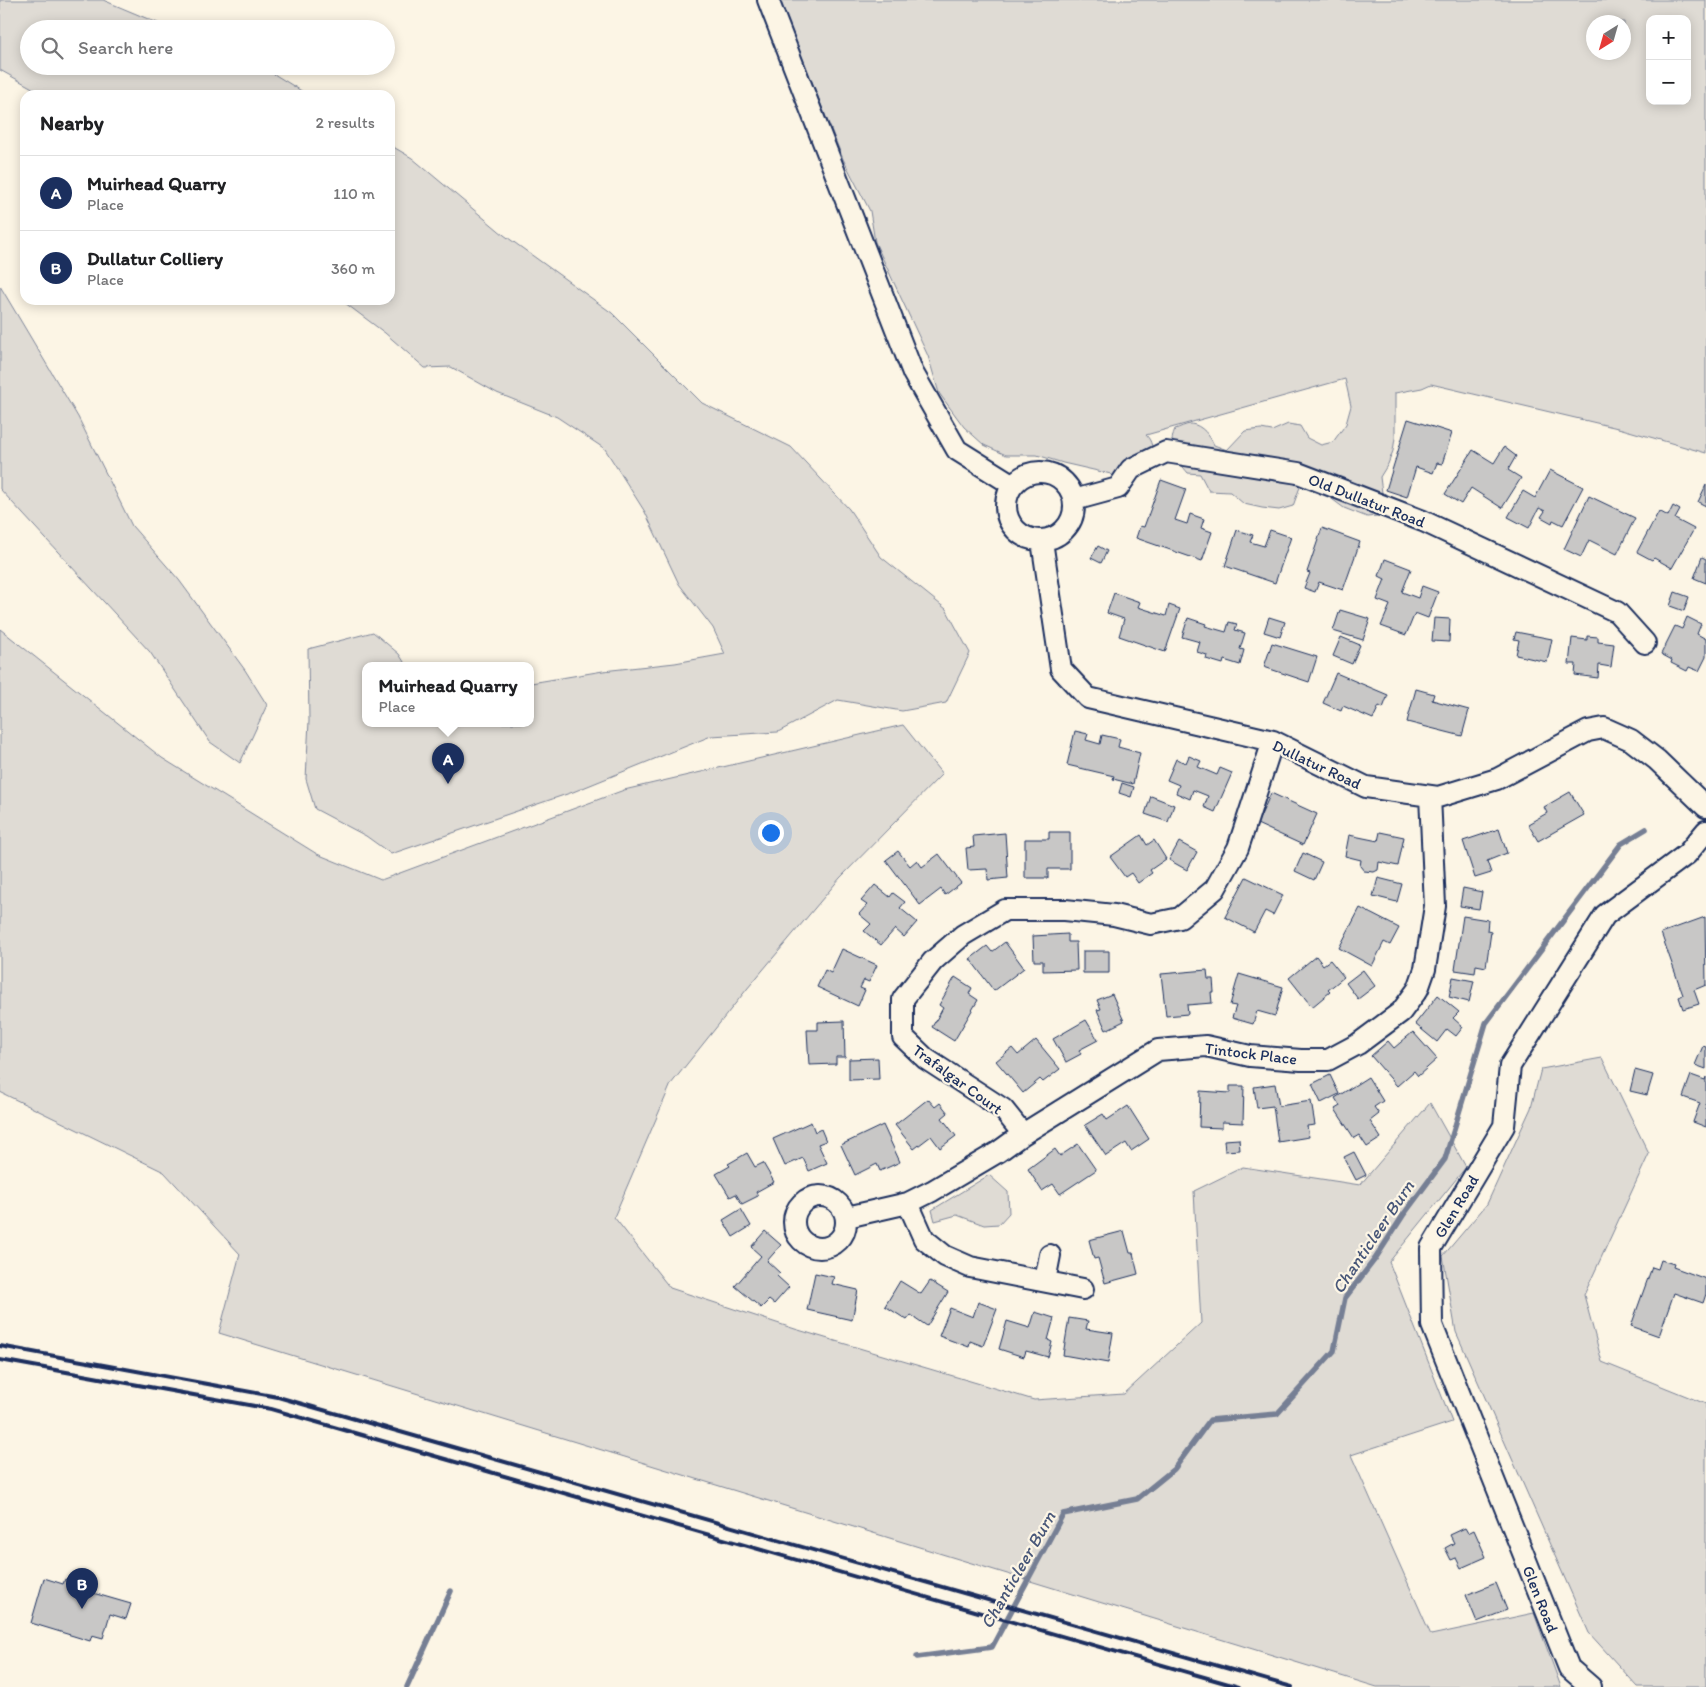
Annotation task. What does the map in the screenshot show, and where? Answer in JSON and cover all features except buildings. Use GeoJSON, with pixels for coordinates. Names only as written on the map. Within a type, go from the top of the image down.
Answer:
{"type":"FeatureCollection","features":[{"type":"Feature","properties":{"kind":"street"},"geometry":{"type":"LineString","coordinates":[[768,0],[913,373],[957,450],[1013,485]]}},
{"type":"Feature","properties":{"kind":"street","name":"Old Dullatur Road"},"geometry":{"type":"LineString","coordinates":[[1074,500],[1118,488],[1131,469],[1166,452],[1298,473],[1423,521],[1617,612],[1645,643]]}},
{"type":"Feature","properties":{"kind":"street"},"geometry":{"type":"LineString","coordinates":[[1034,473],[1045,473],[1061,479],[1067,485],[1074,500],[1073,517],[1066,529],[1056,537],[1042,541],[1020,534],[1014,528],[1006,510],[1006,502],[1013,485],[1020,479],[1034,473]]}},
{"type":"Feature","properties":{"kind":"street","name":"Dullatur Road"},"geometry":{"type":"LineString","coordinates":[[1042,541],[1061,669],[1088,698],[1273,741],[1366,787],[1438,797],[1496,779],[1588,731],[1604,728],[1631,740],[1657,760],[1706,807]]}},
{"type":"Feature","properties":{"kind":"street","name":"Trafalgar Court"},"geometry":{"type":"LineString","coordinates":[[1023,1134],[1003,1109],[926,1060],[903,1037],[903,999],[933,961],[963,935],[1006,910],[1065,910],[1114,915],[1151,924],[1180,918],[1215,889],[1238,848],[1273,741]]}},
{"type":"Feature","properties":{"kind":"street","name":"Tintock Place"},"geometry":{"type":"LineString","coordinates":[[847,1217],[908,1203],[932,1191],[998,1152],[1023,1134],[1158,1050],[1206,1046],[1250,1056],[1328,1060],[1358,1044],[1401,1012],[1418,988],[1425,969],[1435,906],[1430,796]]}},
{"type":"Feature","properties":{"kind":"street","name":"Glen Road"},"geometry":{"type":"LineString","coordinates":[[1591,1687],[1568,1668],[1432,1325],[1431,1248],[1504,1126],[1510,1066],[1605,915],[1687,854],[1706,832]]}},
{"type":"Feature","properties":{"kind":"street"},"geometry":{"type":"LineString","coordinates":[[908,1203],[924,1239],[945,1256],[970,1268],[1083,1289]]}},
{"type":"Feature","properties":{"kind":"street"},"geometry":{"type":"LineString","coordinates":[[1046,1281],[1050,1255]]}},
{"type":"Feature","properties":{"kind":"shaded area"},"geometry":{"type":"Polygon","coordinates":[[[0,0],[103,0],[151,20],[20,20],[20,75],[276,75],[300,90],[36,90],[0,70],[0,0]]]}},
{"type":"Feature","properties":{"kind":"shaded area"},"geometry":{"type":"Polygon","coordinates":[[[779,0],[1706,0],[1706,453],[1622,429],[1431,384],[1422,388],[1395,393],[1395,438],[1393,451],[1380,477],[1382,493],[1401,501],[1402,508],[1377,516],[1367,517],[1344,508],[1317,488],[1300,487],[1293,506],[1279,510],[1244,504],[1230,492],[1209,491],[1200,474],[1188,473],[1174,453],[1172,442],[1175,429],[1191,424],[1199,426],[1214,445],[1227,450],[1245,431],[1261,429],[1272,431],[1288,424],[1300,426],[1307,438],[1321,445],[1333,442],[1346,424],[1351,406],[1345,379],[1146,435],[1152,445],[1150,462],[1139,477],[1125,486],[1116,481],[1111,474],[1037,455],[1006,455],[984,445],[964,427],[939,393],[928,356],[875,242],[870,211],[843,159],[779,0]]]}},
{"type":"Feature","properties":{"kind":"shaded area"},"geometry":{"type":"Polygon","coordinates":[[[395,148],[412,158],[504,235],[612,313],[702,403],[791,447],[849,509],[881,557],[946,609],[970,653],[946,703],[902,711],[838,700],[778,732],[711,736],[573,792],[391,854],[366,836],[315,809],[306,779],[309,721],[308,649],[373,632],[399,654],[404,662],[362,662],[362,727],[534,727],[534,682],[603,671],[675,663],[725,654],[713,628],[679,584],[645,512],[605,449],[557,417],[497,393],[451,367],[425,368],[385,333],[348,305],[395,305],[395,148]]]}},
{"type":"Feature","properties":{"kind":"shaded area"},"geometry":{"type":"Polygon","coordinates":[[[0,286],[78,417],[132,526],[179,580],[245,670],[267,705],[240,763],[210,742],[150,652],[0,489],[0,286]]]}},
{"type":"Feature","properties":{"kind":"shaded area"},"geometry":{"type":"Polygon","coordinates":[[[0,629],[162,758],[317,854],[381,880],[624,790],[903,725],[942,774],[840,878],[671,1084],[614,1217],[670,1288],[795,1329],[1034,1400],[1124,1394],[1201,1323],[1194,1191],[1243,1167],[1360,1185],[1430,1103],[1466,1167],[1389,1262],[1452,1422],[1351,1455],[1431,1635],[1534,1613],[1561,1687],[1377,1687],[219,1333],[240,1254],[164,1172],[0,1092],[0,629]]]}},
{"type":"Feature","properties":{"kind":"shaded area"},"geometry":{"type":"Polygon","coordinates":[[[1602,1058],[1649,1154],[1584,1295],[1602,1362],[1706,1404],[1706,1687],[1638,1687],[1589,1633],[1456,1332],[1443,1256],[1487,1204],[1531,1108],[1541,1069],[1602,1058]]]}},
{"type":"Feature","properties":{"kind":"shaded area"},"geometry":{"type":"Polygon","coordinates":[[[989,1175],[1008,1192],[1009,1213],[999,1224],[984,1225],[957,1215],[935,1221],[932,1210],[989,1175]]]}},
{"type":"Feature","properties":{"kind":"waterway","name":"Chanticleer Burn"},"geometry":{"type":"LineString","coordinates":[[917,1657],[992,1647],[1063,1514],[1137,1499],[1174,1469],[1210,1420],[1277,1414],[1334,1351],[1345,1298],[1375,1259],[1404,1214],[1445,1159],[1486,1023],[1621,844],[1646,829]]}},
{"type":"Feature","properties":{"kind":"waterway","name":"Chanticleer Burn"},"geometry":{"type":"LineString","coordinates":[[407,1687],[451,1591]]}},
{"type":"Feature","properties":{"kind":"railway"},"geometry":{"type":"LineString","coordinates":[[0,1346],[278,1397],[1292,1687]]}},
{"type":"Feature","properties":{"kind":"railway"},"geometry":{"type":"LineString","coordinates":[[0,1360],[271,1409],[1239,1687]]}},
{"type":"Feature","properties":{"kind":"place","name":"Muirhead Quarry"},"geometry":{"type":"Point","coordinates":[448,784]}},
{"type":"Feature","properties":{"kind":"place","name":"Dullatur Colliery"},"geometry":{"type":"Point","coordinates":[82,1609]}}]}
